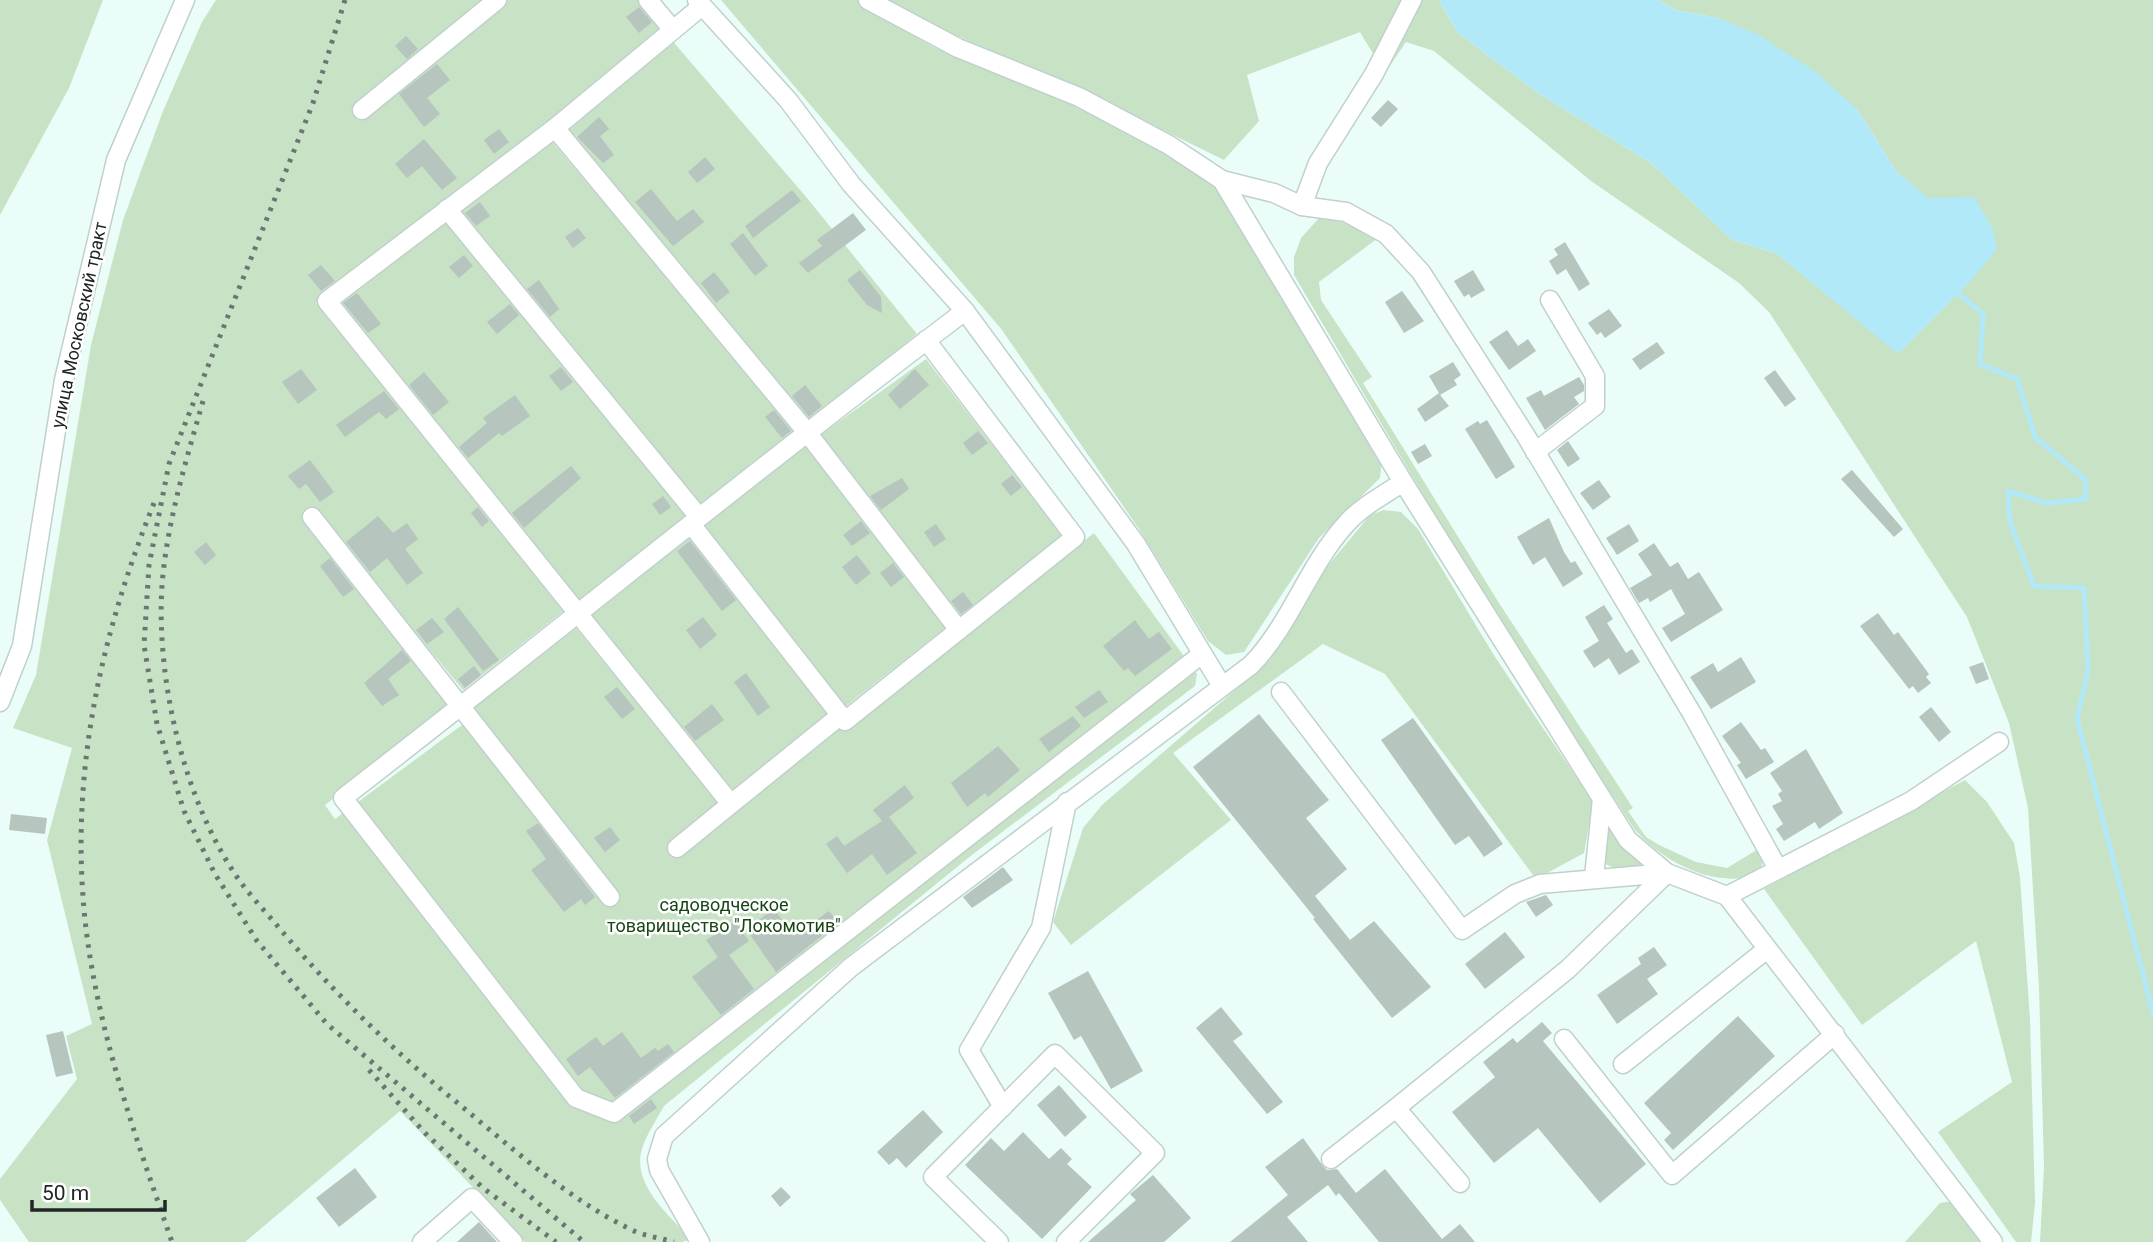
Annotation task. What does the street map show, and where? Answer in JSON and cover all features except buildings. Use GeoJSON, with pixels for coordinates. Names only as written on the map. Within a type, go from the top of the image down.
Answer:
{"type":"FeatureCollection","features":[{"type":"Feature","properties":{"kind":"street","name":"улица Московский тракт"},"geometry":{"type":"LineString","coordinates":[[0,702],[22,646],[64,380],[116,160],[185,0]]}},
{"type":"Feature","properties":{"kind":"street"},"geometry":{"type":"LineString","coordinates":[[362,110],[497,0]]}},
{"type":"Feature","properties":{"kind":"street"},"geometry":{"type":"LineString","coordinates":[[648,0],[673,30]]}},
{"type":"Feature","properties":{"kind":"street"},"geometry":{"type":"LineString","coordinates":[[868,0],[958,48],[1079,97],[1169,145],[1222,180],[1274,193],[1302,206],[1346,212],[1386,234],[1421,272],[1535,452],[1691,712],[1778,869]]}},
{"type":"Feature","properties":{"kind":"street"},"geometry":{"type":"LineString","coordinates":[[1302,206],[1318,163],[1374,74],[1412,0]]}},
{"type":"Feature","properties":{"kind":"street"},"geometry":{"type":"LineString","coordinates":[[731,804],[577,616],[327,300],[555,128],[673,30],[700,3],[788,100],[851,184],[965,311],[1136,544],[1202,654],[1228,682]]}},
{"type":"Feature","properties":{"kind":"street"},"geometry":{"type":"LineString","coordinates":[[555,128],[806,431],[959,631]]}},
{"type":"Feature","properties":{"kind":"street"},"geometry":{"type":"LineString","coordinates":[[1222,180],[1403,482],[1628,840],[1667,873],[1727,896],[1993,1242]]}},
{"type":"Feature","properties":{"kind":"street"},"geometry":{"type":"LineString","coordinates":[[447,209],[695,520],[845,720],[1075,537],[926,340]]}},
{"type":"Feature","properties":{"kind":"street"},"geometry":{"type":"LineString","coordinates":[[1535,452],[1595,406],[1595,376],[1550,300]]}},
{"type":"Feature","properties":{"kind":"street"},"geometry":{"type":"LineString","coordinates":[[965,311],[806,431],[577,616],[343,798],[576,1098],[614,1113],[1202,654]]}},
{"type":"Feature","properties":{"kind":"street"},"geometry":{"type":"LineString","coordinates":[[701,1242],[659,1170],[657,1159],[664,1136],[851,967],[1228,682],[1267,648],[1341,529],[1360,510],[1403,482]]}},
{"type":"Feature","properties":{"kind":"street"},"geometry":{"type":"LineString","coordinates":[[312,517],[610,897]]}},
{"type":"Feature","properties":{"kind":"street"},"geometry":{"type":"LineString","coordinates":[[1281,692],[1462,930],[1514,894],[1540,884],[1594,877],[1667,873]]}},
{"type":"Feature","properties":{"kind":"street"},"geometry":{"type":"LineString","coordinates":[[677,848],[841,715]]}},
{"type":"Feature","properties":{"kind":"street"},"geometry":{"type":"LineString","coordinates":[[1727,896],[1911,802],[1999,742]]}},
{"type":"Feature","properties":{"kind":"street"},"geometry":{"type":"LineString","coordinates":[[1594,877],[1602,799]]}},
{"type":"Feature","properties":{"kind":"street"},"geometry":{"type":"LineString","coordinates":[[1003,1107],[969,1050],[1041,928],[1068,802]]}},
{"type":"Feature","properties":{"kind":"street"},"geometry":{"type":"LineString","coordinates":[[1331,1159],[1567,970],[1667,873]]}},
{"type":"Feature","properties":{"kind":"street"},"geometry":{"type":"LineString","coordinates":[[1623,1064],[1767,948]]}},
{"type":"Feature","properties":{"kind":"street"},"geometry":{"type":"LineString","coordinates":[[1564,1039],[1672,1175],[1835,1034]]}},
{"type":"Feature","properties":{"kind":"street"},"geometry":{"type":"LineString","coordinates":[[999,1242],[933,1177],[1055,1054],[1154,1153],[1066,1242]]}},
{"type":"Feature","properties":{"kind":"street"},"geometry":{"type":"LineString","coordinates":[[1395,1108],[1460,1183]]}},
{"type":"Feature","properties":{"kind":"street"},"geometry":{"type":"LineString","coordinates":[[422,1242],[472,1198],[513,1242]]}},
{"type":"Feature","properties":{"kind":"green space"},"geometry":{"type":"Polygon","coordinates":[[[0,0],[103,0],[69,88],[0,215],[0,0]]]}},
{"type":"Feature","properties":{"kind":"green space","name":"садоводческое товарищество \"Локомотив\""},"geometry":{"type":"Polygon","coordinates":[[[216,0],[487,0],[365,99],[357,121],[504,0],[640,0],[664,28],[555,119],[316,303],[565,610],[463,690],[314,510],[453,706],[325,805],[335,819],[466,722],[540,796],[471,706],[576,628],[722,806],[586,614],[688,532],[842,730],[1094,533],[1197,674],[1195,686],[968,858],[664,1106],[643,1146],[640,1160],[642,1173],[653,1197],[691,1239],[682,1242],[525,1242],[400,1111],[245,1242],[29,1242],[0,1200],[0,1179],[77,1079],[66,1036],[92,1024],[47,840],[72,748],[13,728],[36,675],[91,345],[123,220],[163,111],[202,22],[216,0]]]}},
{"type":"Feature","properties":{"kind":"green space"},"geometry":{"type":"Polygon","coordinates":[[[721,0],[859,0],[875,14],[935,48],[1053,96],[1133,134],[1214,183],[1382,459],[1380,478],[1319,538],[1244,652],[1226,655],[1208,641],[1139,529],[1002,330],[721,0]]]}},
{"type":"Feature","properties":{"kind":"green space"},"geometry":{"type":"Polygon","coordinates":[[[889,0],[1408,0],[1378,62],[1360,32],[1247,75],[1259,121],[1224,160],[1102,100],[915,17],[889,0]]]}},
{"type":"Feature","properties":{"kind":"green space"},"geometry":{"type":"Polygon","coordinates":[[[1421,0],[1439,0],[1457,32],[1538,93],[1651,163],[1732,240],[1776,253],[1899,353],[1928,199],[1896,171],[1857,109],[1718,18],[1675,10],[1658,0],[2153,0],[2153,1242],[2040,1242],[2044,1167],[2039,987],[2028,808],[2009,723],[1967,617],[1769,312],[1739,283],[1591,181],[1434,51],[1406,42],[1387,70],[1421,0]]]}},
{"type":"Feature","properties":{"kind":"green space"},"geometry":{"type":"Polygon","coordinates":[[[670,38],[807,198],[917,334],[810,421],[565,127],[670,38]]]}},
{"type":"Feature","properties":{"kind":"green space"},"geometry":{"type":"Polygon","coordinates":[[[550,139],[796,431],[700,508],[454,211],[550,139]]]}},
{"type":"Feature","properties":{"kind":"green space"},"geometry":{"type":"Polygon","coordinates":[[[446,215],[689,516],[579,606],[334,302],[446,215]]]}},
{"type":"Feature","properties":{"kind":"green space"},"geometry":{"type":"Polygon","coordinates":[[[1319,218],[1361,226],[1378,238],[1319,282],[1321,300],[1372,377],[1363,383],[1499,603],[1633,808],[1628,811],[1646,837],[1696,862],[1727,868],[1760,848],[1764,859],[1759,874],[1725,878],[1691,870],[1660,853],[1635,830],[1489,607],[1294,275],[1294,257],[1301,238],[1319,218]]]}},
{"type":"Feature","properties":{"kind":"green space"},"geometry":{"type":"Polygon","coordinates":[[[926,359],[1064,538],[962,617],[819,436],[926,359]]]}},
{"type":"Feature","properties":{"kind":"green space"},"geometry":{"type":"Polygon","coordinates":[[[806,445],[950,624],[846,706],[702,526],[806,445]]]}},
{"type":"Feature","properties":{"kind":"green space"},"geometry":{"type":"Polygon","coordinates":[[[1384,510],[1401,512],[1418,529],[1495,657],[1593,802],[1584,853],[1536,879],[1385,674],[1323,644],[1173,753],[1231,820],[1071,945],[1053,922],[1083,828],[1102,805],[1270,660],[1326,568],[1370,515],[1384,510]]]}},
{"type":"Feature","properties":{"kind":"green space"},"geometry":{"type":"Polygon","coordinates":[[[1965,780],[1987,802],[2014,843],[2020,877],[2030,1019],[2035,1203],[2031,1242],[2016,1242],[1938,1132],[2012,1082],[1976,941],[1862,1025],[1764,889],[1965,780]]]}},
{"type":"Feature","properties":{"kind":"green space"},"geometry":{"type":"Polygon","coordinates":[[[1605,819],[1643,869],[1619,870],[1603,863],[1605,819]]]}},
{"type":"Feature","properties":{"kind":"green space"},"geometry":{"type":"Polygon","coordinates":[[[1940,1203],[1954,1203],[1988,1242],[1905,1242],[1940,1203]]]}},
{"type":"Feature","properties":{"kind":"water"},"geometry":{"type":"Polygon","coordinates":[[[1439,0],[1658,0],[1675,10],[1718,18],[1759,35],[1816,72],[1857,109],[1896,171],[1928,198],[1974,197],[1993,229],[1997,249],[1968,284],[1898,354],[1776,253],[1732,240],[1651,163],[1538,93],[1457,32],[1439,0]]]}},
{"type":"Feature","properties":{"kind":"waterway"},"geometry":{"type":"LineString","coordinates":[[1955,291],[1983,314],[1980,364],[2017,379],[2035,437],[2085,479],[2086,499],[2046,503],[2008,491],[2010,522],[2034,586],[2084,588],[2088,671],[2077,719],[2153,1013]]}},
{"type":"Feature","properties":{"kind":"railway"},"geometry":{"type":"LineString","coordinates":[[345,0],[313,103],[169,464],[149,565],[144,645],[157,724],[184,811],[215,874],[257,941],[327,1024],[584,1242]]}},
{"type":"Feature","properties":{"kind":"railway"},"geometry":{"type":"LineString","coordinates":[[203,401],[168,538],[161,621],[169,698],[177,737],[188,775],[218,846],[246,889],[317,971],[360,1016],[430,1080],[540,1171],[585,1203],[632,1230],[674,1242]]}},
{"type":"Feature","properties":{"kind":"railway"},"geometry":{"type":"LineString","coordinates":[[154,503],[106,647],[88,746],[81,846],[83,897],[95,985],[129,1116],[172,1242]]}},
{"type":"Feature","properties":{"kind":"railway"},"geometry":{"type":"LineString","coordinates":[[369,1070],[425,1133],[483,1188],[556,1242]]}}]}
